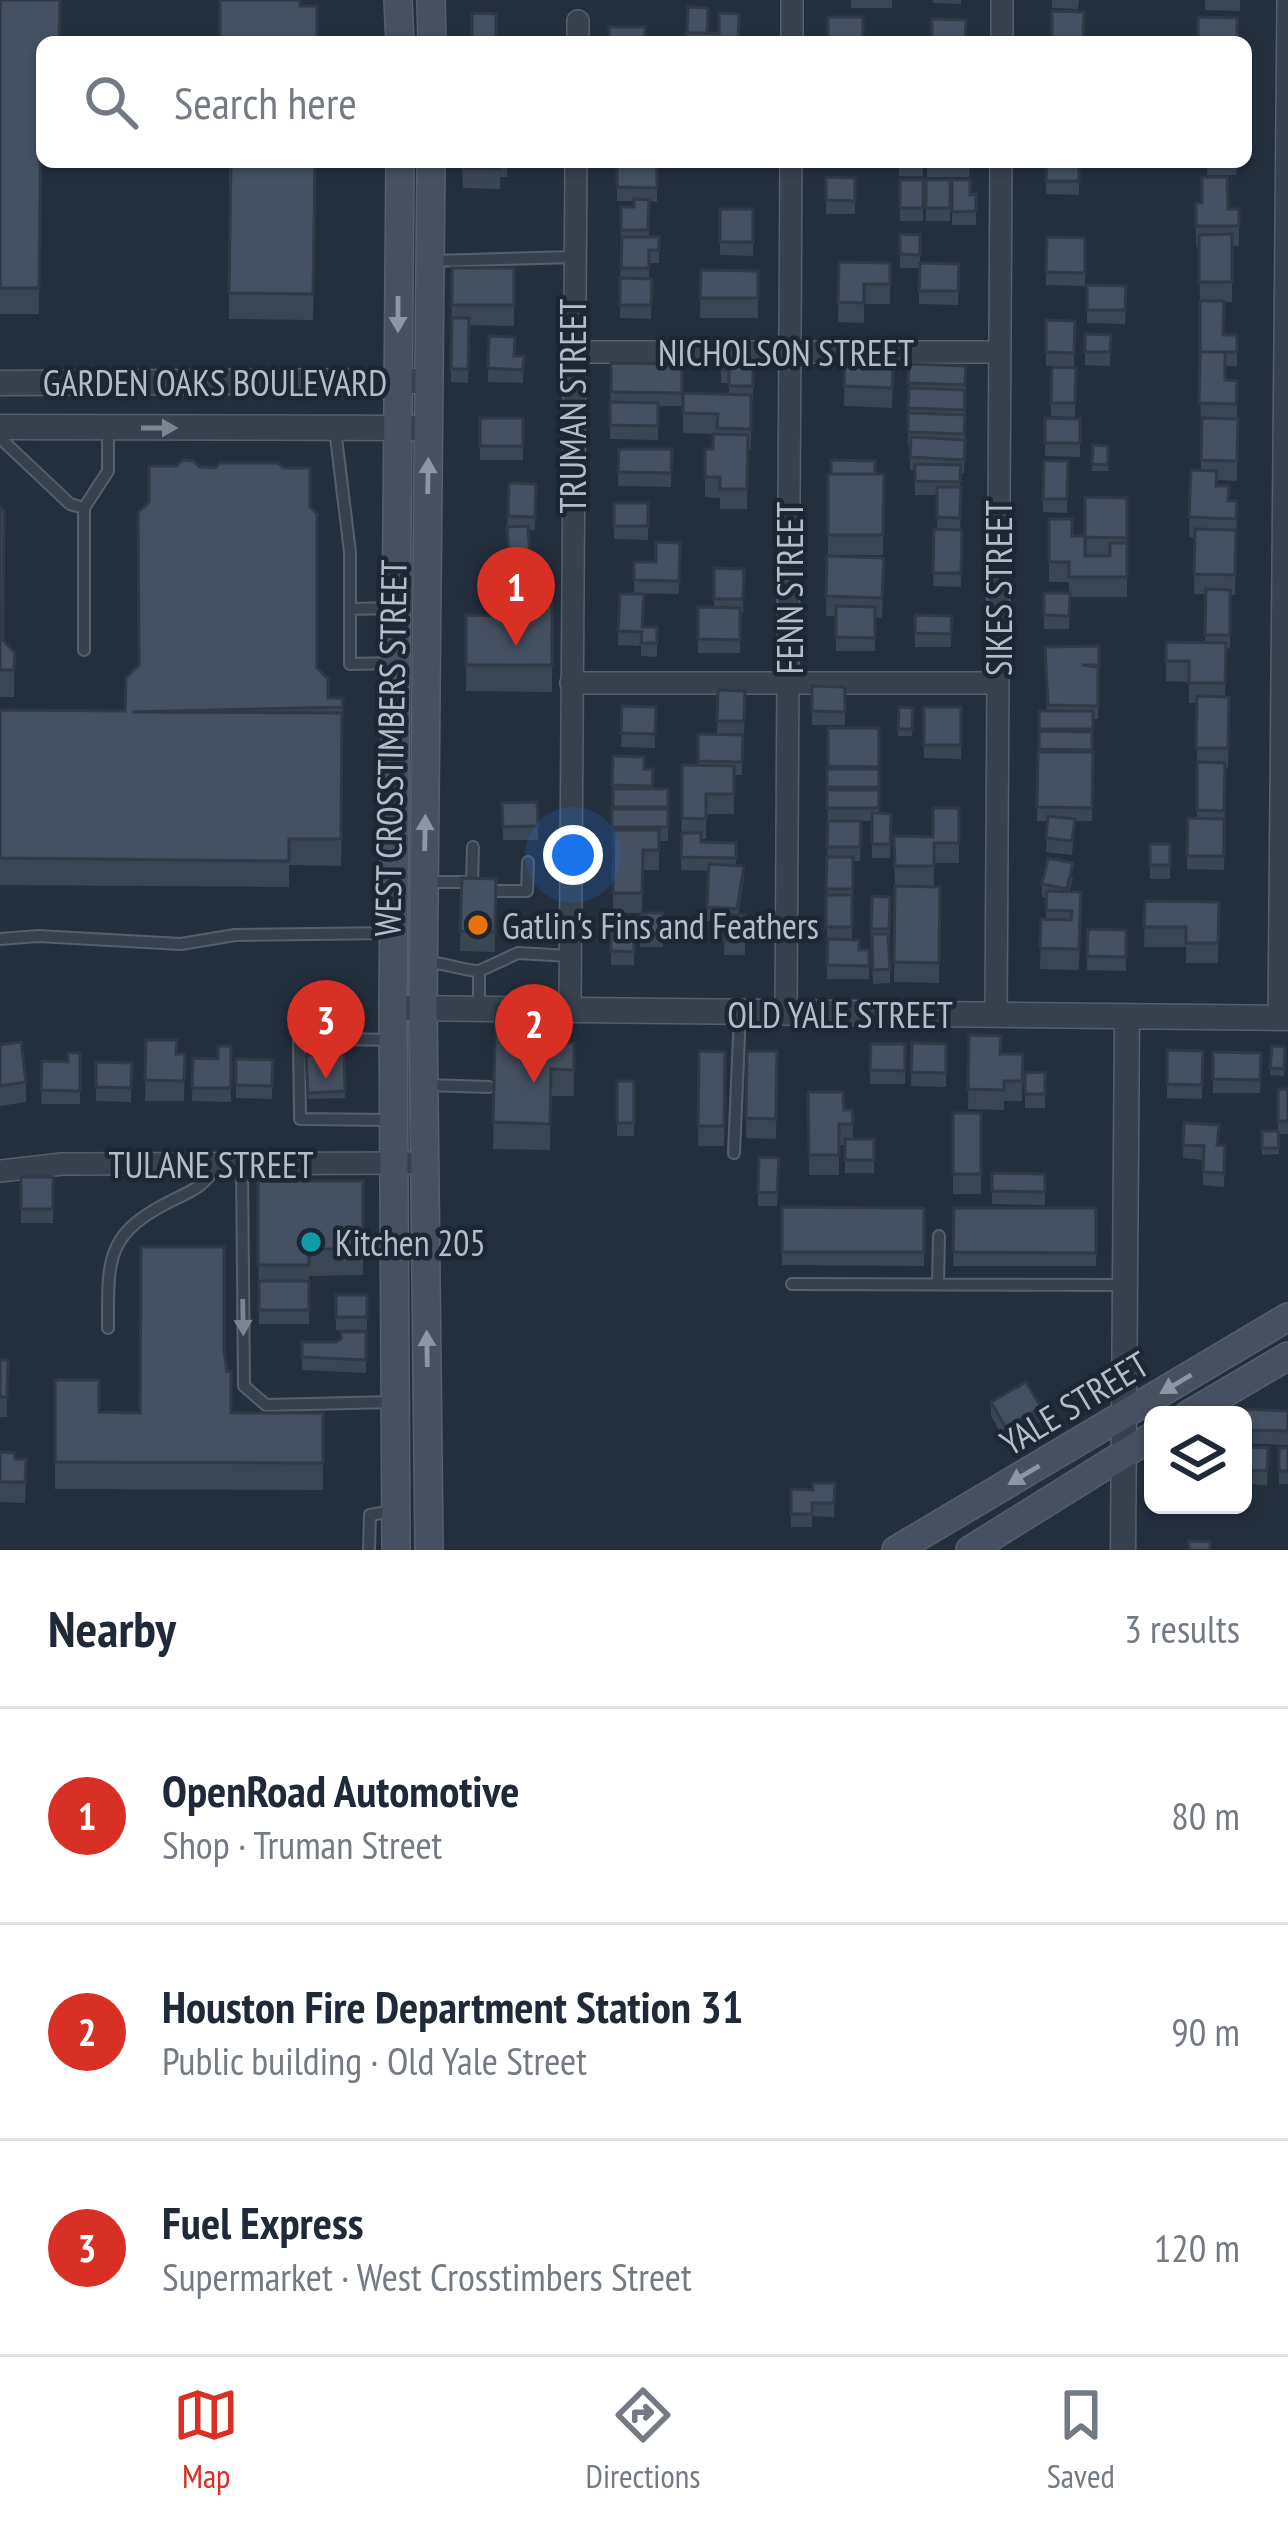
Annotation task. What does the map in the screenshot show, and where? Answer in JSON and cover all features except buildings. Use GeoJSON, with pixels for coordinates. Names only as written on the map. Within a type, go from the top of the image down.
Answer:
{"type":"FeatureCollection","features":[{"type":"Feature","properties":{"kind":"main road"},"geometry":{"type":"LineString","coordinates":[[398,0],[400,36]]}},
{"type":"Feature","properties":{"kind":"main road"},"geometry":{"type":"LineString","coordinates":[[430,0],[432,36]]}},
{"type":"Feature","properties":{"kind":"main road","name":"WEST CROSSTIMBERS STREET"},"geometry":{"type":"LineString","coordinates":[[400,168],[394,1120],[409,1163],[428,1403],[429,1550]]}},
{"type":"Feature","properties":{"kind":"main road","name":"WEST CROSSTIMBERS STREET"},"geometry":{"type":"LineString","coordinates":[[396,1550],[396,1402],[409,1163],[423,1085],[431,168]]}},
{"type":"Feature","properties":{"kind":"main road"},"geometry":{"type":"LineString","coordinates":[[398,248],[430,254]]}},
{"type":"Feature","properties":{"kind":"main road"},"geometry":{"type":"LineString","coordinates":[[396,696],[426,695]]}},
{"type":"Feature","properties":{"kind":"main road","name":"YALE STREET"},"geometry":{"type":"LineString","coordinates":[[896,1550],[1288,1317]]}},
{"type":"Feature","properties":{"kind":"main road","name":"YALE STREET"},"geometry":{"type":"LineString","coordinates":[[1203,1406],[1288,1355]]}},
{"type":"Feature","properties":{"kind":"main road"},"geometry":{"type":"LineString","coordinates":[[396,1402],[428,1403]]}},
{"type":"Feature","properties":{"kind":"main road","name":"YALE STREET"},"geometry":{"type":"LineString","coordinates":[[980,1548],[1144,1441]]}},
{"type":"Feature","properties":{"kind":"street"},"geometry":{"type":"LineString","coordinates":[[792,0],[792,36]]}},
{"type":"Feature","properties":{"kind":"street"},"geometry":{"type":"LineString","coordinates":[[1002,0],[1002,36]]}},
{"type":"Feature","properties":{"kind":"street"},"geometry":{"type":"LineString","coordinates":[[1284,1018],[1288,0]]}},
{"type":"Feature","properties":{"kind":"street","name":"TRUMAN STREET"},"geometry":{"type":"LineString","coordinates":[[570,1011],[576,168]]}},
{"type":"Feature","properties":{"kind":"street","name":"FENN STREET"},"geometry":{"type":"LineString","coordinates":[[786,1014],[791,168]]}},
{"type":"Feature","properties":{"kind":"street","name":"SIKES STREET"},"geometry":{"type":"LineString","coordinates":[[996,1015],[1001,168]]}},
{"type":"Feature","properties":{"kind":"street","name":"NICHOLSON STREET"},"geometry":{"type":"LineString","coordinates":[[572,352],[1000,352]]}},
{"type":"Feature","properties":{"kind":"street","name":"GARDEN OAKS BOULEVARD"},"geometry":{"type":"LineString","coordinates":[[0,383],[429,380]]}},
{"type":"Feature","properties":{"kind":"street"},"geometry":{"type":"LineString","coordinates":[[93,384],[108,427]]}},
{"type":"Feature","properties":{"kind":"street","name":"GARDEN OAKS BOULEVARD"},"geometry":{"type":"LineString","coordinates":[[0,427],[429,428]]}},
{"type":"Feature","properties":{"kind":"street"},"geometry":{"type":"LineString","coordinates":[[571,683],[998,683]]}},
{"type":"Feature","properties":{"kind":"street","name":"OLD YALE STREET"},"geometry":{"type":"LineString","coordinates":[[393,1007],[1284,1018]]}},
{"type":"Feature","properties":{"kind":"street"},"geometry":{"type":"LineString","coordinates":[[1123,1550],[1127,1017]]}},
{"type":"Feature","properties":{"kind":"street","name":"TULANE STREET"},"geometry":{"type":"LineString","coordinates":[[0,1171],[62,1164],[409,1163]]}},
{"type":"Feature","properties":{"kind":"lane"},"geometry":{"type":"LineString","coordinates":[[430,254],[574,256]]}},
{"type":"Feature","properties":{"kind":"lane"},"geometry":{"type":"LineString","coordinates":[[83,650],[84,508],[108,471],[108,427]]}},
{"type":"Feature","properties":{"kind":"lane"},"geometry":{"type":"LineString","coordinates":[[335,429],[350,552],[350,664],[396,662]]}},
{"type":"Feature","properties":{"kind":"lane"},"geometry":{"type":"LineString","coordinates":[[0,439],[70,504],[84,508]]}},
{"type":"Feature","properties":{"kind":"lane"},"geometry":{"type":"LineString","coordinates":[[350,609],[397,608]]}},
{"type":"Feature","properties":{"kind":"lane"},"geometry":{"type":"LineString","coordinates":[[472,882],[473,847]]}},
{"type":"Feature","properties":{"kind":"lane"},"geometry":{"type":"LineString","coordinates":[[424,882],[472,882],[496,891],[527,891],[528,862]]}},
{"type":"Feature","properties":{"kind":"lane"},"geometry":{"type":"LineString","coordinates":[[0,939],[54,936],[181,944],[235,935],[394,932]]}},
{"type":"Feature","properties":{"kind":"lane"},"geometry":{"type":"LineString","coordinates":[[424,962],[479,971],[518,953],[570,956]]}},
{"type":"Feature","properties":{"kind":"lane"},"geometry":{"type":"LineString","coordinates":[[479,971],[479,1009]]}},
{"type":"Feature","properties":{"kind":"lane"},"geometry":{"type":"LineString","coordinates":[[734,1154],[740,1013]]}},
{"type":"Feature","properties":{"kind":"lane"},"geometry":{"type":"LineString","coordinates":[[393,1040],[299,1038],[300,1119],[394,1120]]}},
{"type":"Feature","properties":{"kind":"lane"},"geometry":{"type":"LineString","coordinates":[[394,1083],[489,1087]]}},
{"type":"Feature","properties":{"kind":"lane"},"geometry":{"type":"LineString","coordinates":[[108,1328],[112,1249],[141,1221],[196,1191],[217,1164]]}},
{"type":"Feature","properties":{"kind":"lane"},"geometry":{"type":"LineString","coordinates":[[242,1164],[244,1386],[266,1405],[396,1402]]}},
{"type":"Feature","properties":{"kind":"lane"},"geometry":{"type":"LineString","coordinates":[[938,1284],[939,1236]]}},
{"type":"Feature","properties":{"kind":"lane"},"geometry":{"type":"LineString","coordinates":[[792,1284],[1125,1285]]}},
{"type":"Feature","properties":{"kind":"lane"},"geometry":{"type":"LineString","coordinates":[[369,1550],[370,1515],[396,1511]]}},
{"type":"Feature","properties":{"kind":"place","name":"OpenRoad Automotive"},"geometry":{"type":"Point","coordinates":[516,646]}},
{"type":"Feature","properties":{"kind":"place","name":"Gatlin's Fins and Feathers"},"geometry":{"type":"Point","coordinates":[478,925]}},
{"type":"Feature","properties":{"kind":"place","name":"Fuel Express"},"geometry":{"type":"Point","coordinates":[326,1079]}},
{"type":"Feature","properties":{"kind":"place","name":"Houston Fire Department Station 31"},"geometry":{"type":"Point","coordinates":[534,1083]}},
{"type":"Feature","properties":{"kind":"place","name":"Kitchen 205"},"geometry":{"type":"Point","coordinates":[311,1242]}}]}
